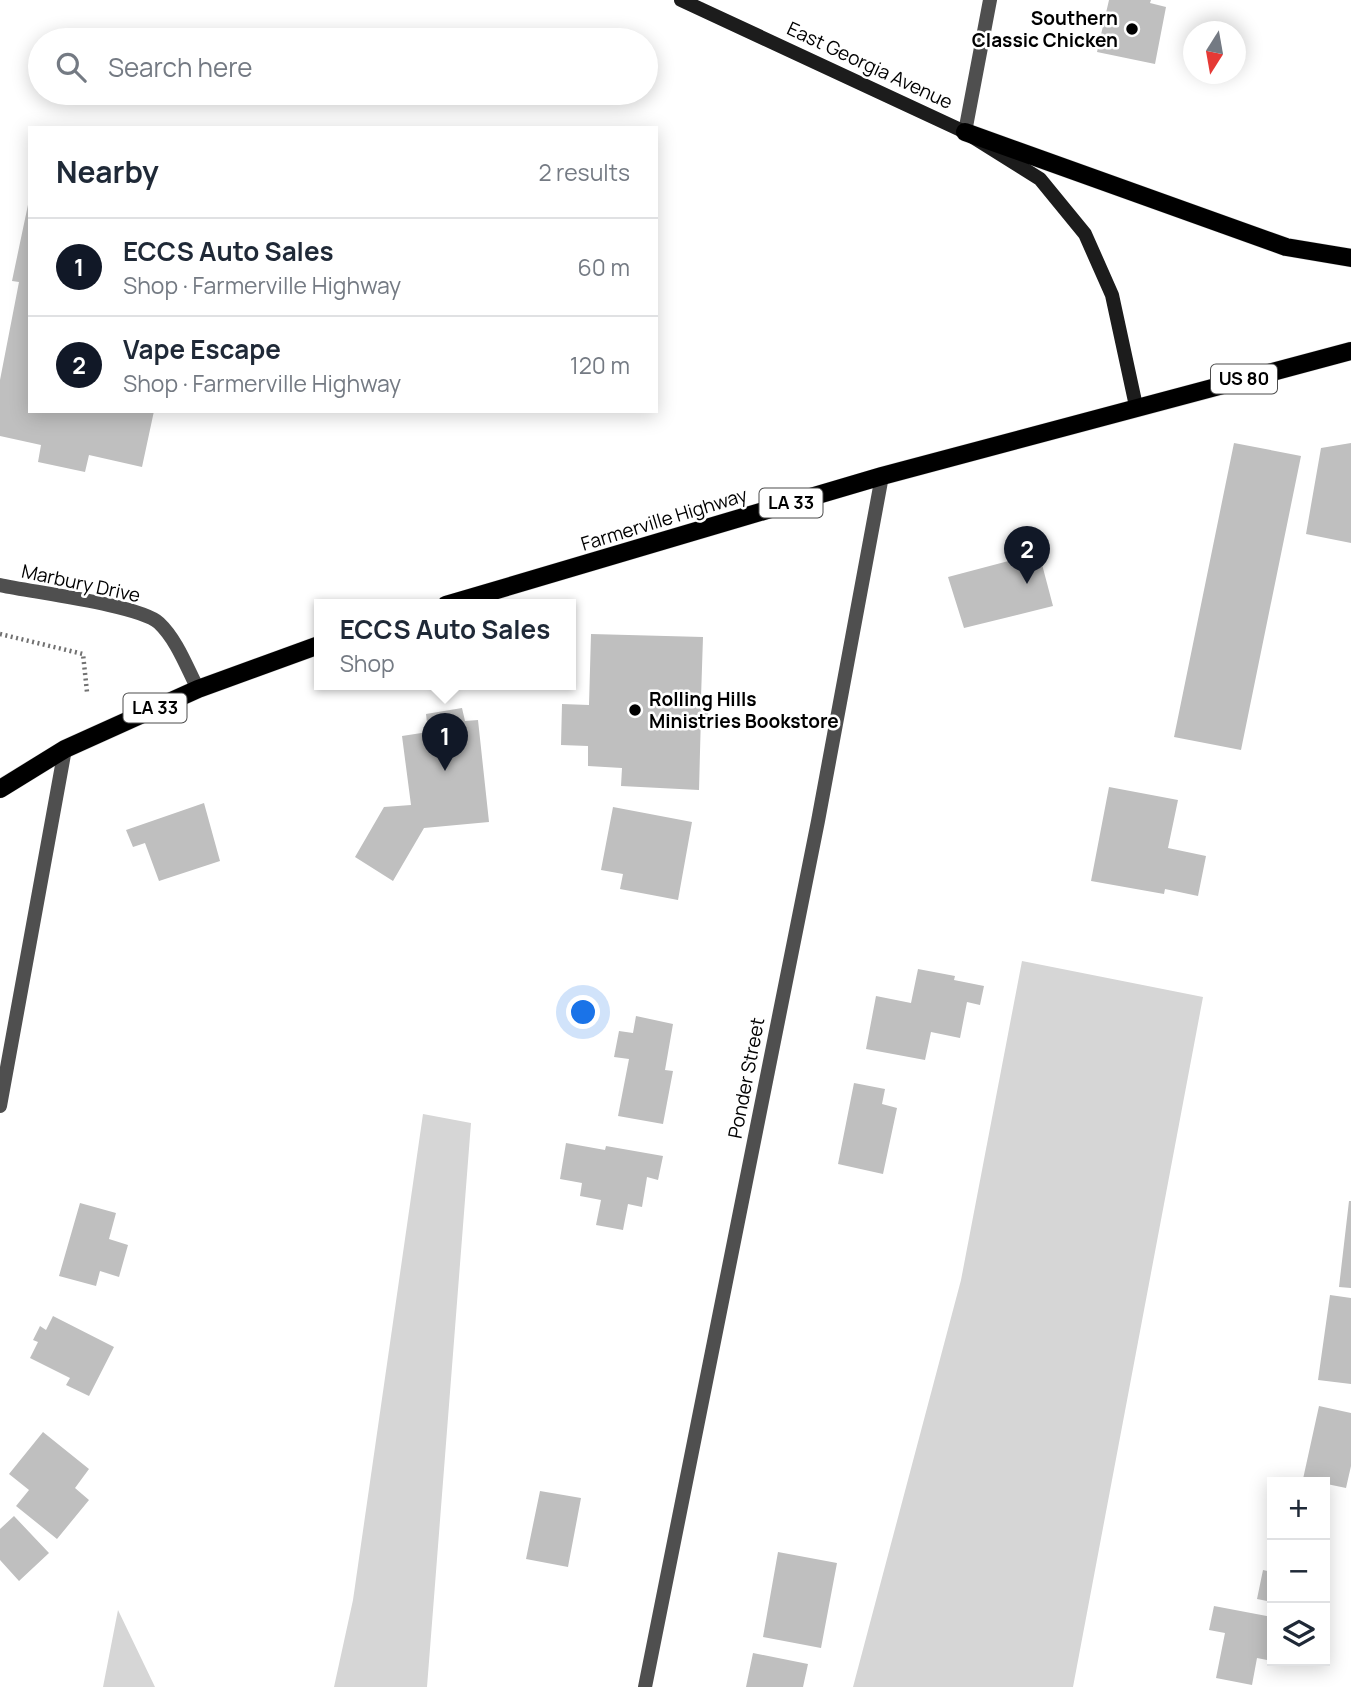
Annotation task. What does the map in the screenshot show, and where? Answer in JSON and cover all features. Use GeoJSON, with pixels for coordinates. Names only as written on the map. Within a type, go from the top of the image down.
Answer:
{"type":"FeatureCollection","features":[{"type":"Feature","properties":{"kind":"main road","name":"East Georgia Avenue"},"geometry":{"type":"LineString","coordinates":[[681,0],[965,132],[1040,178],[1085,234],[1112,295],[1136,406]]}},
{"type":"Feature","properties":{"kind":"main road"},"geometry":{"type":"LineString","coordinates":[[965,132],[1286,247],[1351,258]]}},
{"type":"Feature","properties":{"kind":"main road","name":"US 80"},"geometry":{"type":"LineString","coordinates":[[1136,406],[1351,351]]}},
{"type":"Feature","properties":{"kind":"main road","name":"Farmerville Highway"},"geometry":{"type":"LineString","coordinates":[[466,599],[882,476],[1136,406]]}},
{"type":"Feature","properties":{"kind":"main road","name":"LA 33"},"geometry":{"type":"LineString","coordinates":[[0,789],[65,749],[198,689],[314,647]]}},
{"type":"Feature","properties":{"kind":"street"},"geometry":{"type":"LineString","coordinates":[[965,132],[990,0]]}},
{"type":"Feature","properties":{"kind":"street","name":"Ponder Street"},"geometry":{"type":"LineString","coordinates":[[645,1687],[815,834],[882,476]]}},
{"type":"Feature","properties":{"kind":"street","name":"Marbury Drive"},"geometry":{"type":"LineString","coordinates":[[0,585],[129,611],[156,620],[167,631],[198,689]]}},
{"type":"Feature","properties":{"kind":"street"},"geometry":{"type":"LineString","coordinates":[[0,1106],[65,749]]}},
{"type":"Feature","properties":{"kind":"path"},"geometry":{"type":"LineString","coordinates":[[0,634],[83,654],[87,692]]}},
{"type":"Feature","properties":{"kind":"shaded area"},"geometry":{"type":"Polygon","coordinates":[[[1022,961],[1203,997],[1073,1687],[853,1687],[961,1280],[1022,961]]]}},
{"type":"Feature","properties":{"kind":"shaded area"},"geometry":{"type":"Polygon","coordinates":[[[423,1114],[471,1123],[427,1687],[334,1687],[353,1600],[423,1114]]]}},
{"type":"Feature","properties":{"kind":"shaded area"},"geometry":{"type":"Polygon","coordinates":[[[118,1610],[155,1687],[103,1687],[118,1610]]]}},
{"type":"Feature","properties":{"kind":"building","name":"Southern Classic Chicken"},"geometry":{"type":"Polygon","coordinates":[[[1109,0],[1151,0],[1150,3],[1166,7],[1155,64],[1097,52],[1109,0]]]}},
{"type":"Feature","properties":{"kind":"building"},"geometry":{"type":"Polygon","coordinates":[[[28,205],[28,413],[154,413],[142,467],[89,455],[85,472],[38,462],[41,445],[0,436],[0,380],[19,282],[12,281],[28,205]]]}},
{"type":"Feature","properties":{"kind":"building"},"geometry":{"type":"Polygon","coordinates":[[[1234,443],[1301,456],[1241,750],[1174,737],[1234,443]]]}},
{"type":"Feature","properties":{"kind":"building"},"geometry":{"type":"Polygon","coordinates":[[[1351,443],[1351,543],[1306,534],[1321,448],[1351,443]]]}},
{"type":"Feature","properties":{"kind":"building"},"geometry":{"type":"Polygon","coordinates":[[[1039,553],[1053,606],[964,628],[948,577],[1039,553]]]}},
{"type":"Feature","properties":{"kind":"building","name":"Rolling Hills Ministries Bookstore"},"geometry":{"type":"Polygon","coordinates":[[[591,634],[703,637],[701,698],[709,699],[708,715],[701,714],[699,790],[621,786],[622,768],[588,766],[588,746],[561,745],[562,704],[589,705],[591,634]]]}},
{"type":"Feature","properties":{"kind":"building"},"geometry":{"type":"Polygon","coordinates":[[[462,708],[465,721],[478,720],[489,822],[424,828],[393,881],[355,857],[384,807],[411,805],[402,736],[428,732],[426,714],[462,708]]]}},
{"type":"Feature","properties":{"kind":"building"},"geometry":{"type":"Polygon","coordinates":[[[1109,787],[1178,800],[1168,848],[1206,856],[1198,896],[1165,889],[1164,894],[1091,881],[1109,787]]]}},
{"type":"Feature","properties":{"kind":"building"},"geometry":{"type":"Polygon","coordinates":[[[204,803],[220,861],[159,881],[145,843],[133,847],[126,830],[204,803]]]}},
{"type":"Feature","properties":{"kind":"building"},"geometry":{"type":"Polygon","coordinates":[[[613,807],[692,822],[678,900],[620,889],[623,874],[601,870],[613,807]]]}},
{"type":"Feature","properties":{"kind":"building"},"geometry":{"type":"Polygon","coordinates":[[[918,969],[955,976],[954,980],[984,986],[980,1005],[967,1002],[960,1038],[931,1032],[925,1060],[866,1049],[876,996],[911,1003],[918,969]]]}},
{"type":"Feature","properties":{"kind":"building"},"geometry":{"type":"Polygon","coordinates":[[[636,1016],[673,1024],[665,1070],[673,1071],[663,1124],[618,1116],[629,1059],[614,1057],[619,1031],[633,1033],[636,1016]]]}},
{"type":"Feature","properties":{"kind":"building"},"geometry":{"type":"Polygon","coordinates":[[[854,1083],[885,1089],[882,1104],[897,1108],[883,1174],[838,1164],[854,1083]]]}},
{"type":"Feature","properties":{"kind":"building"},"geometry":{"type":"Polygon","coordinates":[[[566,1143],[605,1150],[606,1146],[663,1156],[658,1180],[647,1177],[642,1207],[628,1204],[623,1230],[596,1225],[601,1200],[580,1196],[582,1183],[560,1179],[566,1143]]]}},
{"type":"Feature","properties":{"kind":"building"},"geometry":{"type":"Polygon","coordinates":[[[1351,1201],[1351,1288],[1339,1287],[1351,1201]]]}},
{"type":"Feature","properties":{"kind":"building"},"geometry":{"type":"Polygon","coordinates":[[[80,1203],[116,1213],[109,1239],[128,1245],[119,1277],[100,1271],[96,1286],[59,1276],[80,1203]]]}},
{"type":"Feature","properties":{"kind":"building"},"geometry":{"type":"Polygon","coordinates":[[[1330,1295],[1351,1298],[1351,1384],[1318,1380],[1330,1295]]]}},
{"type":"Feature","properties":{"kind":"building"},"geometry":{"type":"Polygon","coordinates":[[[53,1316],[114,1347],[89,1396],[66,1385],[70,1378],[30,1358],[38,1342],[33,1340],[40,1326],[46,1330],[53,1316]]]}},
{"type":"Feature","properties":{"kind":"building"},"geometry":{"type":"Polygon","coordinates":[[[1319,1406],[1351,1413],[1351,1466],[1346,1488],[1330,1485],[1330,1477],[1303,1477],[1319,1406]]]}},
{"type":"Feature","properties":{"kind":"building"},"geometry":{"type":"Polygon","coordinates":[[[43,1432],[89,1469],[75,1488],[89,1500],[57,1539],[16,1506],[29,1490],[9,1474],[43,1432]]]}},
{"type":"Feature","properties":{"kind":"building"},"geometry":{"type":"Polygon","coordinates":[[[540,1491],[581,1498],[568,1567],[526,1559],[540,1491]]]}},
{"type":"Feature","properties":{"kind":"building"},"geometry":{"type":"Polygon","coordinates":[[[14,1516],[49,1553],[19,1581],[0,1560],[0,1529],[14,1516]]]}},
{"type":"Feature","properties":{"kind":"building"},"geometry":{"type":"Polygon","coordinates":[[[778,1552],[837,1563],[821,1648],[763,1637],[778,1552]]]}},
{"type":"Feature","properties":{"kind":"building"},"geometry":{"type":"Polygon","coordinates":[[[1263,1570],[1267,1571],[1267,1601],[1257,1599],[1263,1570]]]}},
{"type":"Feature","properties":{"kind":"building"},"geometry":{"type":"Polygon","coordinates":[[[1214,1606],[1267,1616],[1267,1660],[1257,1658],[1252,1685],[1216,1678],[1225,1633],[1209,1630],[1214,1606]]]}},
{"type":"Feature","properties":{"kind":"building"},"geometry":{"type":"Polygon","coordinates":[[[753,1653],[808,1664],[803,1687],[746,1687],[753,1653]]]}},
{"type":"Feature","properties":{"kind":"place","name":"Southern Classic Chicken"},"geometry":{"type":"Point","coordinates":[1132,29]}},
{"type":"Feature","properties":{"kind":"place","name":"Vape Escape"},"geometry":{"type":"Point","coordinates":[1027,584]}},
{"type":"Feature","properties":{"kind":"place","name":"Rolling Hills Ministries Bookstore"},"geometry":{"type":"Point","coordinates":[635,710]}},
{"type":"Feature","properties":{"kind":"place","name":"ECCS Auto Sales"},"geometry":{"type":"Point","coordinates":[445,771]}}]}
